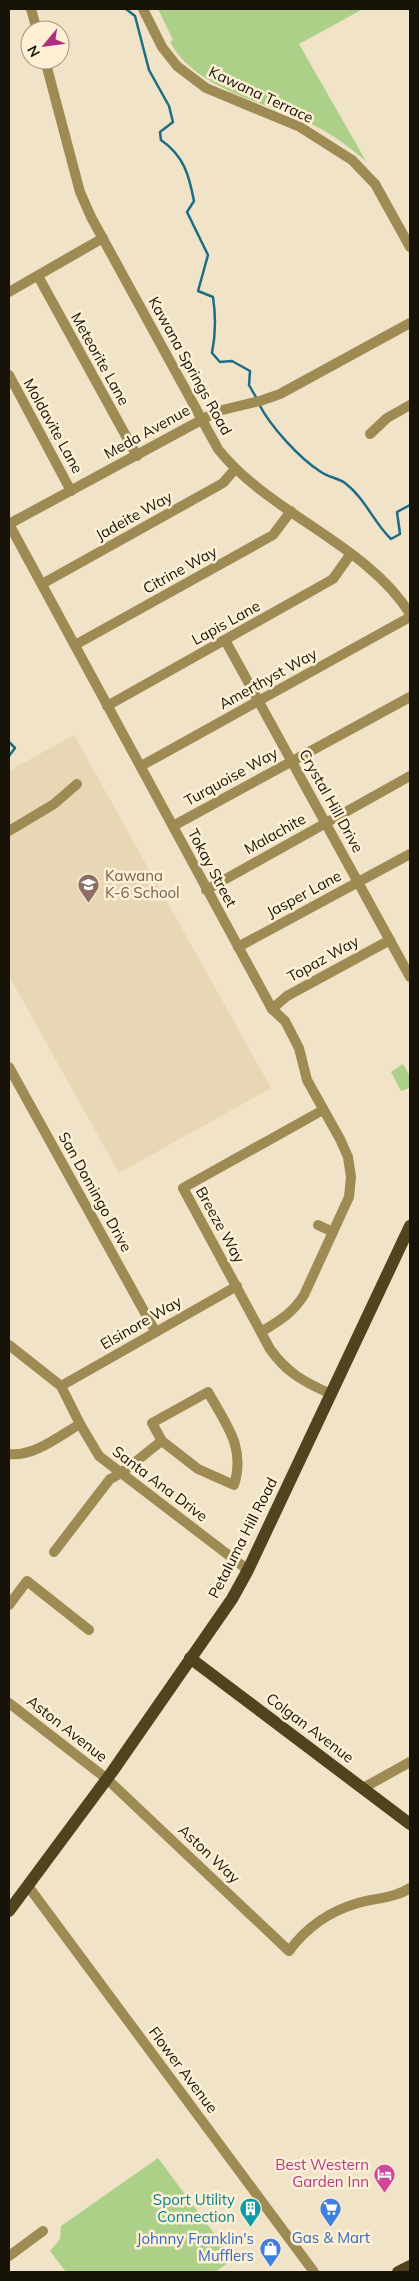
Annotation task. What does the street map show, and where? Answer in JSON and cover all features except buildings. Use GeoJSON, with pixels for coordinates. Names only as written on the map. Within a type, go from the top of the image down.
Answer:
{"type":"FeatureCollection","features":[{"type":"Feature","properties":{"kind":"main road","name":"Petaluma Hill Road"},"geometry":{"type":"LineString","coordinates":[[9,1911],[107,1779],[190,1658],[220,1618],[248,1570],[410,1226]]}},
{"type":"Feature","properties":{"kind":"main road","name":"Colgan Avenue"},"geometry":{"type":"LineString","coordinates":[[190,1658],[410,1824]]}},
{"type":"Feature","properties":{"kind":"main road"},"geometry":{"type":"LineString","coordinates":[[398,2272],[410,2266]]}},
{"type":"Feature","properties":{"kind":"street","name":"Kawana Terrace"},"geometry":{"type":"LineString","coordinates":[[143,9],[162,47],[177,66],[206,88],[300,127],[352,160],[375,184],[410,247]]}},
{"type":"Feature","properties":{"kind":"street","name":"Kawana Springs Road"},"geometry":{"type":"LineString","coordinates":[[48,70],[80,192],[218,449],[235,468],[350,555],[399,596],[410,616]]}},
{"type":"Feature","properties":{"kind":"street"},"geometry":{"type":"LineString","coordinates":[[9,292],[103,238]]}},
{"type":"Feature","properties":{"kind":"street","name":"Meteorite Lane"},"geometry":{"type":"LineString","coordinates":[[38,276],[137,456]]}},
{"type":"Feature","properties":{"kind":"street","name":"Meda Avenue"},"geometry":{"type":"LineString","coordinates":[[9,524],[218,411],[271,398],[410,323]]}},
{"type":"Feature","properties":{"kind":"street","name":"Moldavite Lane"},"geometry":{"type":"LineString","coordinates":[[9,375],[71,490]]}},
{"type":"Feature","properties":{"kind":"street"},"geometry":{"type":"LineString","coordinates":[[370,434],[387,418],[410,405]]}},
{"type":"Feature","properties":{"kind":"street","name":"Jadeite Way"},"geometry":{"type":"LineString","coordinates":[[42,584],[224,483],[235,468]]}},
{"type":"Feature","properties":{"kind":"street","name":"Citrine Way"},"geometry":{"type":"LineString","coordinates":[[75,645],[273,535],[291,511]]}},
{"type":"Feature","properties":{"kind":"street","name":"Tokay Street"},"geometry":{"type":"LineString","coordinates":[[9,524],[272,1009],[285,1020],[293,1034],[299,1048],[307,1080],[348,1157],[351,1177],[349,1197],[297,1306],[287,1316],[261,1332]]}},
{"type":"Feature","properties":{"kind":"street","name":"Lapis Lane"},"geometry":{"type":"LineString","coordinates":[[107,706],[333,579],[350,555]]}},
{"type":"Feature","properties":{"kind":"street","name":"Amerthyst Way"},"geometry":{"type":"LineString","coordinates":[[140,766],[259,702],[410,616]]}},
{"type":"Feature","properties":{"kind":"street","name":"Crystal Hill Drive"},"geometry":{"type":"LineString","coordinates":[[225,640],[410,977]]}},
{"type":"Feature","properties":{"kind":"street","name":"Turquoise Way"},"geometry":{"type":"LineString","coordinates":[[172,826],[410,697]]}},
{"type":"Feature","properties":{"kind":"street","name":"Malachite"},"geometry":{"type":"LineString","coordinates":[[206,890],[410,776]]}},
{"type":"Feature","properties":{"kind":"street"},"geometry":{"type":"LineString","coordinates":[[9,831],[54,804],[77,784]]}},
{"type":"Feature","properties":{"kind":"street","name":"Jasper Lane"},"geometry":{"type":"LineString","coordinates":[[238,947],[410,854]]}},
{"type":"Feature","properties":{"kind":"street","name":"Topaz Way"},"geometry":{"type":"LineString","coordinates":[[272,1009],[287,996],[390,940]]}},
{"type":"Feature","properties":{"kind":"street","name":"San Domingo Drive"},"geometry":{"type":"LineString","coordinates":[[9,1067],[156,1332]]}},
{"type":"Feature","properties":{"kind":"street","name":"Breeze Way"},"geometry":{"type":"LineString","coordinates":[[323,1110],[182,1188],[280,1363],[294,1376],[331,1394]]}},
{"type":"Feature","properties":{"kind":"street"},"geometry":{"type":"LineString","coordinates":[[318,1225],[333,1232]]}},
{"type":"Feature","properties":{"kind":"street","name":"Elsinore Way"},"geometry":{"type":"LineString","coordinates":[[61,1386],[237,1286]]}},
{"type":"Feature","properties":{"kind":"street"},"geometry":{"type":"LineString","coordinates":[[9,1345],[61,1386]]}},
{"type":"Feature","properties":{"kind":"street","name":"Santa Ana Drive"},"geometry":{"type":"LineString","coordinates":[[61,1386],[99,1456],[248,1570]]}},
{"type":"Feature","properties":{"kind":"street"},"geometry":{"type":"LineString","coordinates":[[208,1392],[231,1432],[238,1451],[239,1470],[234,1485],[198,1469],[162,1440],[152,1423],[208,1392]]}},
{"type":"Feature","properties":{"kind":"street"},"geometry":{"type":"LineString","coordinates":[[9,1454],[16,1455],[36,1450],[80,1424]]}},
{"type":"Feature","properties":{"kind":"street"},"geometry":{"type":"LineString","coordinates":[[54,1552],[110,1478],[121,1474],[136,1459],[162,1440]]}},
{"type":"Feature","properties":{"kind":"street"},"geometry":{"type":"LineString","coordinates":[[9,1605],[27,1581],[89,1630]]}},
{"type":"Feature","properties":{"kind":"street","name":"Aston Avenue"},"geometry":{"type":"LineString","coordinates":[[9,1703],[107,1779]]}},
{"type":"Feature","properties":{"kind":"street"},"geometry":{"type":"LineString","coordinates":[[363,1788],[410,1762]]}},
{"type":"Feature","properties":{"kind":"street","name":"Aston Way"},"geometry":{"type":"LineString","coordinates":[[107,1779],[289,1951],[301,1936],[334,1914],[357,1903],[402,1893],[410,1888]]}},
{"type":"Feature","properties":{"kind":"street","name":"Flower Avenue"},"geometry":{"type":"LineString","coordinates":[[28,1886],[314,2272]]}},
{"type":"Feature","properties":{"kind":"street"},"geometry":{"type":"LineString","coordinates":[[9,2256],[43,2231]]}},
{"type":"Feature","properties":{"kind":"shaded area","name":"Kawana K-6 School"},"geometry":{"type":"Polygon","coordinates":[[[74,735],[271,1088],[119,1173],[9,976],[9,771],[74,735]]]}},
{"type":"Feature","properties":{"kind":"green space"},"geometry":{"type":"Polygon","coordinates":[[[158,9],[363,9],[299,44],[366,161],[338,139],[319,128],[217,85],[198,73],[182,59],[170,42],[173,40],[158,9]]]}},
{"type":"Feature","properties":{"kind":"green space"},"geometry":{"type":"Polygon","coordinates":[[[403,1064],[410,1076],[410,1088],[401,1091],[391,1072],[403,1064]]]}},
{"type":"Feature","properties":{"kind":"green space"},"geometry":{"type":"Polygon","coordinates":[[[158,2158],[233,2259],[215,2272],[66,2272],[50,2251],[60,2239],[61,2226],[158,2158]]]}},
{"type":"Feature","properties":{"kind":"waterway"},"geometry":{"type":"LineString","coordinates":[[126,9],[135,16],[149,70],[169,106],[173,122],[160,132],[161,140],[180,159],[190,183],[194,201],[187,212],[208,255],[198,291],[213,297],[215,325],[212,353],[220,362],[232,361],[250,371],[249,385],[257,399]]}},
{"type":"Feature","properties":{"kind":"waterway"},"geometry":{"type":"LineString","coordinates":[[259,404],[278,432],[295,451],[321,472],[342,481],[352,489],[391,539],[400,534],[397,512],[410,505]]}},
{"type":"Feature","properties":{"kind":"waterway"},"geometry":{"type":"LineString","coordinates":[[9,742],[15,748],[9,756]]}},
{"type":"Feature","properties":{"kind":"place","name":"Kawana K-6 School"},"geometry":{"type":"Point","coordinates":[89,904]}},
{"type":"Feature","properties":{"kind":"place","name":"Best Western Garden Inn"},"geometry":{"type":"Point","coordinates":[385,2193]}},
{"type":"Feature","properties":{"kind":"place","name":"Sport Utility Connection"},"geometry":{"type":"Point","coordinates":[251,2228]}},
{"type":"Feature","properties":{"kind":"place","name":"Gas & Mart"},"geometry":{"type":"Point","coordinates":[331,2228]}},
{"type":"Feature","properties":{"kind":"place","name":"Johnny Franklin's Mufflers"},"geometry":{"type":"Point","coordinates":[270,2267]}}]}
